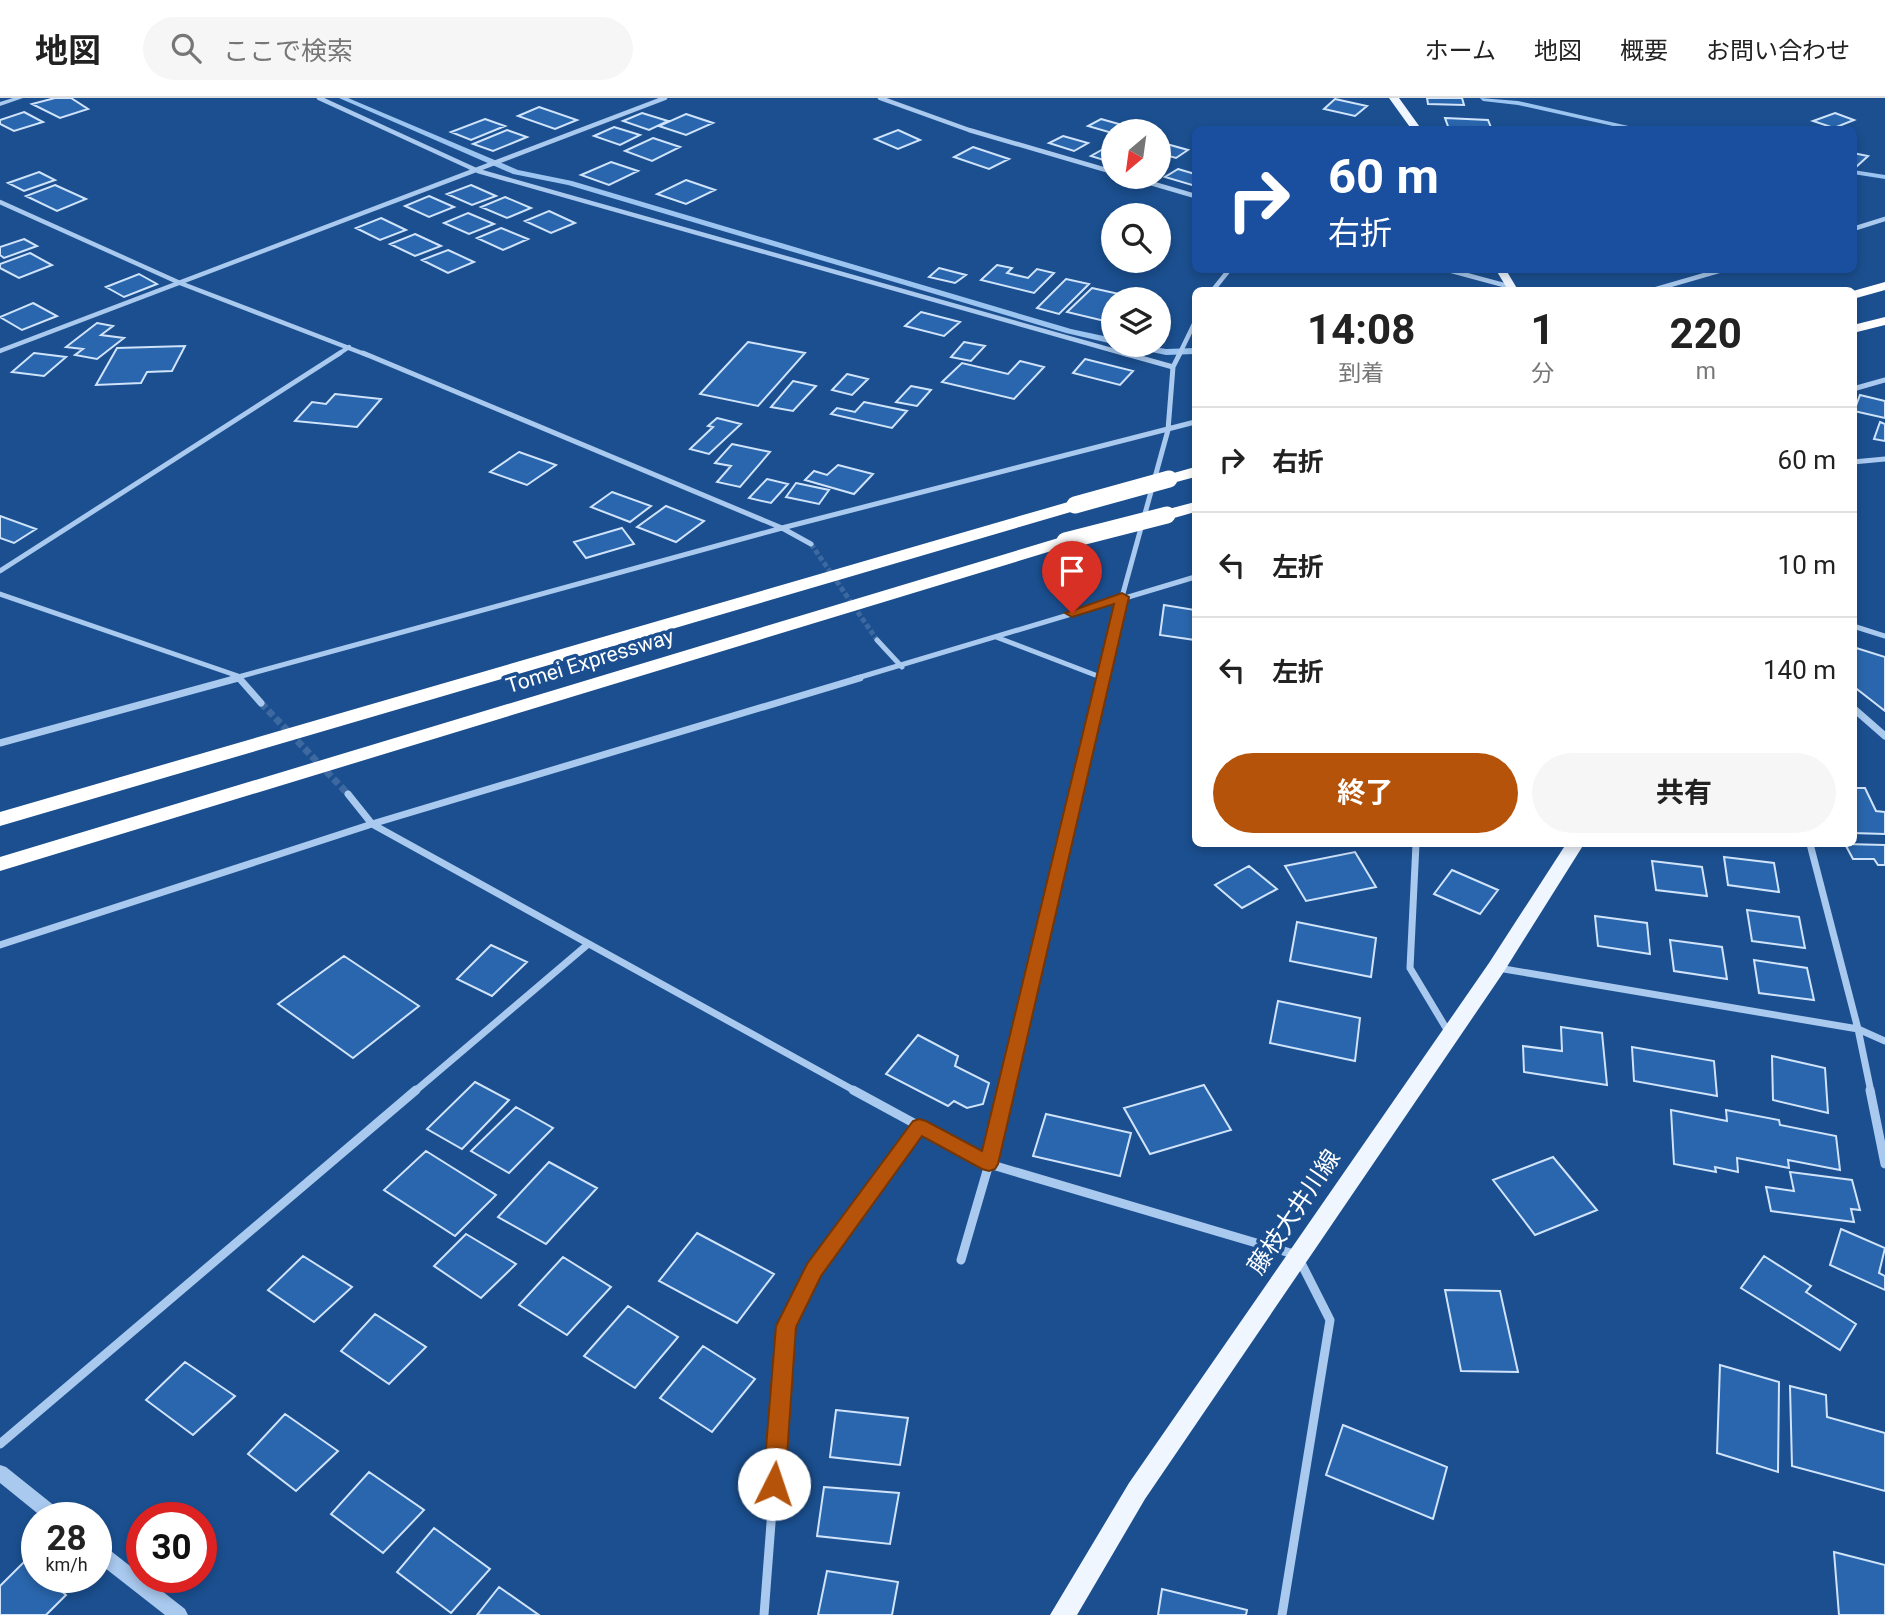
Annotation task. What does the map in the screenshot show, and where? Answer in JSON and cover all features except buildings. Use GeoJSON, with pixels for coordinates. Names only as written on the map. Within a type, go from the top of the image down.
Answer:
{"type":"FeatureCollection","features":[{"type":"Feature","properties":{"kind":"highway"},"geometry":{"type":"LineString","coordinates":[[1857,294],[1885,286]]}},
{"type":"Feature","properties":{"kind":"highway"},"geometry":{"type":"LineString","coordinates":[[1857,328],[1885,321]]}},
{"type":"Feature","properties":{"kind":"highway","name":"Tomei Expressway"},"geometry":{"type":"LineString","coordinates":[[0,819],[1192,473]]}},
{"type":"Feature","properties":{"kind":"highway","name":"Tomei Expressway"},"geometry":{"type":"LineString","coordinates":[[0,864],[1065,541],[1192,508]]}},
{"type":"Feature","properties":{"kind":"main road"},"geometry":{"type":"LineString","coordinates":[[1395,99],[1414,126]]}},
{"type":"Feature","properties":{"kind":"main road","name":"藤枝大井川線"},"geometry":{"type":"LineString","coordinates":[[1063,1615],[1136,1491],[1496,968],[1573,847]]}},
{"type":"Feature","properties":{"kind":"street"},"geometry":{"type":"LineString","coordinates":[[0,104],[20,98]]}},
{"type":"Feature","properties":{"kind":"street"},"geometry":{"type":"LineString","coordinates":[[319,98],[478,171],[1173,367]]}},
{"type":"Feature","properties":{"kind":"street"},"geometry":{"type":"LineString","coordinates":[[0,351],[665,98]]}},
{"type":"Feature","properties":{"kind":"street"},"geometry":{"type":"LineString","coordinates":[[880,98],[969,130],[1101,168]]}},
{"type":"Feature","properties":{"kind":"street"},"geometry":{"type":"LineString","coordinates":[[1171,189],[1192,195]]}},
{"type":"Feature","properties":{"kind":"street"},"geometry":{"type":"LineString","coordinates":[[0,202],[180,283],[349,347],[782,528],[811,544]]}},
{"type":"Feature","properties":{"kind":"street"},"geometry":{"type":"LineString","coordinates":[[1857,228],[1885,219]]}},
{"type":"Feature","properties":{"kind":"street"},"geometry":{"type":"LineString","coordinates":[[1215,287],[1227,273]]}},
{"type":"Feature","properties":{"kind":"street"},"geometry":{"type":"LineString","coordinates":[[1458,273],[1505,287]]}},
{"type":"Feature","properties":{"kind":"street"},"geometry":{"type":"LineString","coordinates":[[1663,287],[1712,273]]}},
{"type":"Feature","properties":{"kind":"street"},"geometry":{"type":"LineString","coordinates":[[961,1260],[989,1164],[1122,597],[1168,430],[1173,367],[1192,328]]}},
{"type":"Feature","properties":{"kind":"street"},"geometry":{"type":"LineString","coordinates":[[0,570],[349,347]]}},
{"type":"Feature","properties":{"kind":"street"},"geometry":{"type":"LineString","coordinates":[[1857,388],[1885,380]]}},
{"type":"Feature","properties":{"kind":"street"},"geometry":{"type":"LineString","coordinates":[[0,743],[782,528],[1192,423]]}},
{"type":"Feature","properties":{"kind":"street"},"geometry":{"type":"LineString","coordinates":[[1857,462],[1885,459]]}},
{"type":"Feature","properties":{"kind":"street"},"geometry":{"type":"LineString","coordinates":[[0,945],[372,824],[1192,578]]}},
{"type":"Feature","properties":{"kind":"street"},"geometry":{"type":"LineString","coordinates":[[0,594],[238,676],[261,703]]}},
{"type":"Feature","properties":{"kind":"street"},"geometry":{"type":"LineString","coordinates":[[1857,627],[1885,636]]}},
{"type":"Feature","properties":{"kind":"street"},"geometry":{"type":"LineString","coordinates":[[996,637],[1103,678]]}},
{"type":"Feature","properties":{"kind":"street"},"geometry":{"type":"LineString","coordinates":[[877,640],[902,667]]}},
{"type":"Feature","properties":{"kind":"street"},"geometry":{"type":"LineString","coordinates":[[1857,712],[1885,736]]}},
{"type":"Feature","properties":{"kind":"street"},"geometry":{"type":"LineString","coordinates":[[348,794],[372,824],[587,945],[989,1164],[1297,1255],[1330,1320],[1282,1615]]}},
{"type":"Feature","properties":{"kind":"street"},"geometry":{"type":"LineString","coordinates":[[1416,847],[1410,968],[1449,1033]]}},
{"type":"Feature","properties":{"kind":"street"},"geometry":{"type":"LineString","coordinates":[[1811,847],[1858,1028],[1885,1164]]}},
{"type":"Feature","properties":{"kind":"street"},"geometry":{"type":"LineString","coordinates":[[0,1444],[587,945]]}},
{"type":"Feature","properties":{"kind":"street"},"geometry":{"type":"LineString","coordinates":[[1496,968],[1858,1028],[1885,1041]]}},
{"type":"Feature","properties":{"kind":"street"},"geometry":{"type":"LineString","coordinates":[[764,1615],[786,1326],[814,1270],[919,1126]]}},
{"type":"Feature","properties":{"kind":"street"},"geometry":{"type":"LineString","coordinates":[[0,1473],[36,1502]]}},
{"type":"Feature","properties":{"kind":"street"},"geometry":{"type":"LineString","coordinates":[[112,1563],[179,1615]]}},
{"type":"Feature","properties":{"kind":"waterway"},"geometry":{"type":"LineString","coordinates":[[342,98],[516,172],[569,183],[1101,338]]}},
{"type":"Feature","properties":{"kind":"waterway"},"geometry":{"type":"LineString","coordinates":[[1483,99],[1518,103],[1624,126]]}},
{"type":"Feature","properties":{"kind":"waterway"},"geometry":{"type":"LineString","coordinates":[[1857,173],[1885,177]]}},
{"type":"Feature","properties":{"kind":"waterway"},"geometry":{"type":"LineString","coordinates":[[1171,352],[1192,351]]}},
{"type":"Feature","properties":{"kind":"tunnel"},"geometry":{"type":"LineString","coordinates":[[811,544],[877,640]]}},
{"type":"Feature","properties":{"kind":"tunnel"},"geometry":{"type":"LineString","coordinates":[[261,703],[348,794]]}},
{"type":"Feature","properties":{"kind":"route"},"geometry":{"type":"LineString","coordinates":[[774,1484],[786,1326],[814,1270],[919,1126],[989,1164],[1122,597],[1072,613]]}}]}
